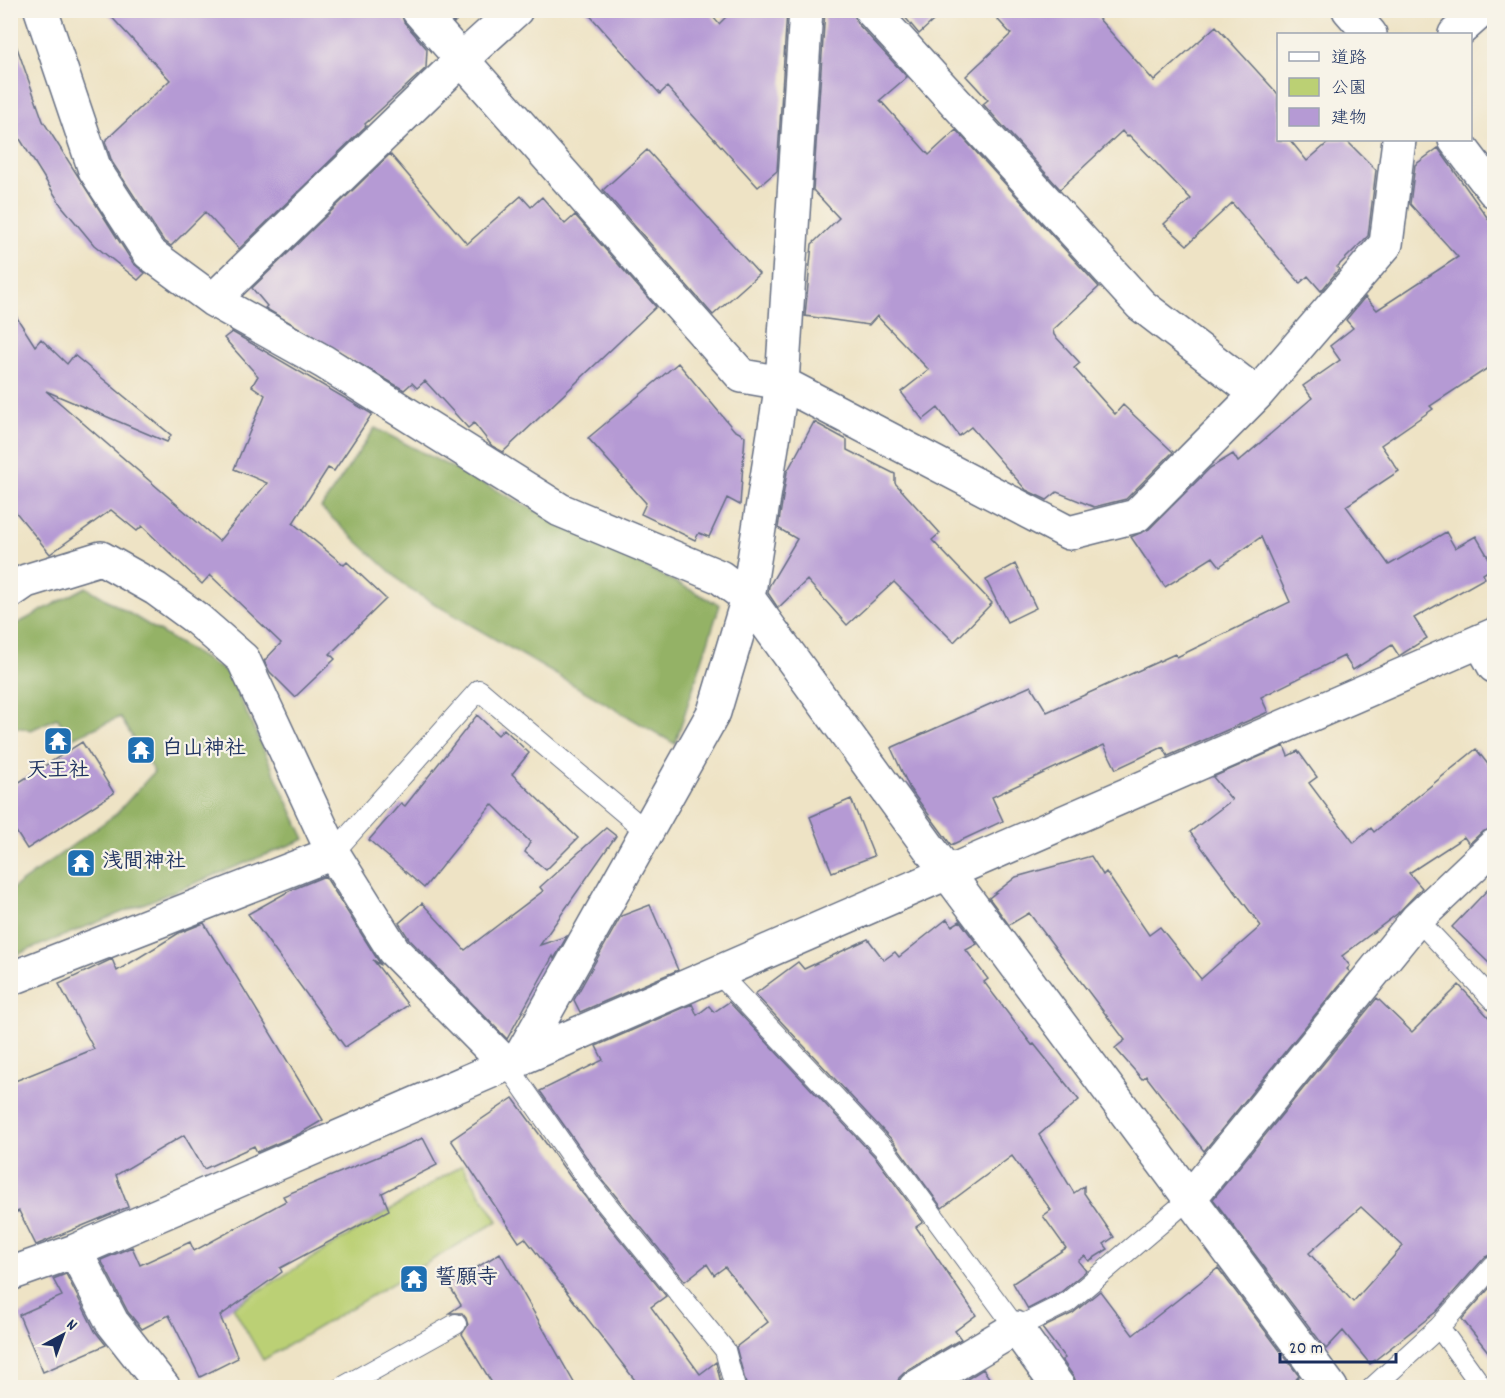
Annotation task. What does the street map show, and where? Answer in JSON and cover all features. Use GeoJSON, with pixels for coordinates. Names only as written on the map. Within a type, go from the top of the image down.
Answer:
{"type":"FeatureCollection","features":[{"type":"Feature","properties":{"kind":"street"},"geometry":{"type":"LineString","coordinates":[[41,10],[95,170],[149,253],[213,300],[324,362],[560,510],[720,577],[748,598],[946,871],[1331,1388]]}},
{"type":"Feature","properties":{"kind":"street"},"geometry":{"type":"LineString","coordinates":[[418,10],[742,376],[782,383],[1069,533],[1136,516],[1257,394],[1386,244],[1399,141]]}},
{"type":"Feature","properties":{"kind":"street"},"geometry":{"type":"LineString","coordinates":[[213,300],[462,59],[516,10]]}},
{"type":"Feature","properties":{"kind":"street"},"geometry":{"type":"LineString","coordinates":[[513,1064],[714,712],[748,598],[782,383],[806,10]]}},
{"type":"Feature","properties":{"kind":"street"},"geometry":{"type":"LineString","coordinates":[[871,10],[1141,305],[1257,394]]}},
{"type":"Feature","properties":{"kind":"street"},"geometry":{"type":"LineString","coordinates":[[1349,10],[1369,33]]}},
{"type":"Feature","properties":{"kind":"street"},"geometry":{"type":"LineString","coordinates":[[1456,33],[1482,10]]}},
{"type":"Feature","properties":{"kind":"street"},"geometry":{"type":"LineString","coordinates":[[1456,141],[1494,191]]}},
{"type":"Feature","properties":{"kind":"street"},"geometry":{"type":"LineString","coordinates":[[10,592],[26,581],[101,558],[156,589],[197,619],[243,659],[333,853],[394,951],[513,1064]]}},
{"type":"Feature","properties":{"kind":"street"},"geometry":{"type":"LineString","coordinates":[[10,1274],[75,1251],[513,1064],[946,871],[1490,647]]}},
{"type":"Feature","properties":{"kind":"street"},"geometry":{"type":"LineString","coordinates":[[1189,1199],[1418,919],[1494,846]]}},
{"type":"Feature","properties":{"kind":"street"},"geometry":{"type":"LineString","coordinates":[[10,979],[333,853]]}},
{"type":"Feature","properties":{"kind":"street"},"geometry":{"type":"LineString","coordinates":[[75,1251],[112,1322],[164,1388]]}},
{"type":"Feature","properties":{"kind":"street"},"geometry":{"type":"LineString","coordinates":[[915,1388],[1016,1328],[1059,1388]]}},
{"type":"Feature","properties":{"kind":"lane"},"geometry":{"type":"LineString","coordinates":[[333,853],[479,690],[647,832]]}},
{"type":"Feature","properties":{"kind":"lane"},"geometry":{"type":"LineString","coordinates":[[1418,919],[1494,1001]]}},
{"type":"Feature","properties":{"kind":"lane"},"geometry":{"type":"LineString","coordinates":[[718,973],[885,1150],[1016,1328],[1068,1302],[1189,1199]]}},
{"type":"Feature","properties":{"kind":"lane"},"geometry":{"type":"LineString","coordinates":[[513,1064],[591,1185],[725,1350],[735,1388]]}},
{"type":"Feature","properties":{"kind":"lane"},"geometry":{"type":"LineString","coordinates":[[1372,1388],[1439,1327],[1494,1265]]}},
{"type":"Feature","properties":{"kind":"lane"},"geometry":{"type":"LineString","coordinates":[[341,1388],[456,1324]]}},
{"type":"Feature","properties":{"kind":"lane"},"geometry":{"type":"LineString","coordinates":[[1439,1327],[1483,1388]]}},
{"type":"Feature","properties":{"kind":"green space"},"geometry":{"type":"Polygon","coordinates":[[[375,428],[720,605],[675,744],[409,589],[321,508],[375,428]]]}},
{"type":"Feature","properties":{"kind":"green space","name":"白山神社"},"geometry":{"type":"Polygon","coordinates":[[[86,587],[228,673],[305,839],[11,957],[11,890],[116,814],[154,772],[120,717],[72,738],[57,718],[31,730],[11,726],[11,627],[86,587]]]}},
{"type":"Feature","properties":{"kind":"green space"},"geometry":{"type":"Polygon","coordinates":[[[462,1165],[498,1221],[263,1360],[233,1307],[462,1165]]]}},
{"type":"Feature","properties":{"kind":"building"},"geometry":{"type":"Polygon","coordinates":[[[105,10],[400,10],[404,22],[427,49],[426,68],[365,124],[366,126],[239,249],[205,212],[171,246],[163,240],[112,162],[105,141],[170,80],[105,10]]]}},
{"type":"Feature","properties":{"kind":"building"},"geometry":{"type":"Polygon","coordinates":[[[443,10],[467,10],[454,23],[443,10]]]}},
{"type":"Feature","properties":{"kind":"building"},"geometry":{"type":"Polygon","coordinates":[[[585,10],[707,10],[719,24],[733,10],[787,10],[777,171],[758,187],[667,87],[660,94],[585,10]]]}},
{"type":"Feature","properties":{"kind":"building"},"geometry":{"type":"Polygon","coordinates":[[[825,10],[853,10],[857,23],[907,77],[880,100],[929,155],[956,130],[1099,287],[1053,330],[1054,335],[1080,363],[1074,368],[1115,414],[1123,405],[1173,452],[1126,499],[1094,507],[1057,492],[1047,500],[1026,490],[971,427],[959,436],[938,408],[923,420],[901,392],[929,370],[877,316],[869,325],[805,316],[812,244],[839,218],[813,190],[825,10]]]}},
{"type":"Feature","properties":{"kind":"building"},"geometry":{"type":"Polygon","coordinates":[[[899,10],[945,10],[919,34],[899,10]]]}},
{"type":"Feature","properties":{"kind":"building"},"geometry":{"type":"Polygon","coordinates":[[[989,10],[1091,10],[1154,81],[1216,26],[1277,93],[1277,141],[1291,141],[1307,161],[1330,141],[1347,141],[1376,170],[1368,236],[1337,267],[1339,269],[1321,291],[1308,276],[1300,283],[1232,203],[1187,245],[1164,224],[1191,199],[1129,135],[1127,137],[1122,131],[1060,189],[983,104],[988,100],[966,76],[1011,34],[989,10]]]}},
{"type":"Feature","properties":{"kind":"building"},"geometry":{"type":"Polygon","coordinates":[[[10,42],[15,42],[43,121],[133,263],[145,273],[138,280],[94,245],[61,205],[10,123],[10,42]]]}},
{"type":"Feature","properties":{"kind":"building"},"geometry":{"type":"Polygon","coordinates":[[[1438,148],[1494,227],[1494,364],[1430,406],[1433,409],[1381,445],[1399,471],[1346,506],[1389,565],[1446,532],[1455,548],[1476,536],[1494,567],[1483,574],[1485,578],[1414,618],[1427,638],[1399,656],[1392,645],[1353,670],[1344,656],[1261,697],[1268,712],[1168,756],[1163,747],[1116,769],[1104,745],[992,797],[1003,821],[951,845],[910,789],[891,748],[1031,686],[1047,712],[1175,654],[1177,657],[1290,602],[1261,537],[1220,566],[1213,557],[1165,587],[1131,537],[1149,529],[1210,468],[1233,454],[1238,462],[1312,398],[1303,386],[1340,360],[1330,346],[1353,328],[1346,320],[1365,297],[1377,310],[1458,257],[1410,204],[1415,165],[1438,148]]]}},
{"type":"Feature","properties":{"kind":"building"},"geometry":{"type":"Polygon","coordinates":[[[647,150],[759,274],[713,315],[603,190],[647,150]]]}},
{"type":"Feature","properties":{"kind":"building"},"geometry":{"type":"Polygon","coordinates":[[[390,154],[467,244],[521,196],[531,207],[542,197],[565,224],[575,215],[656,307],[503,452],[492,446],[474,423],[468,428],[425,381],[417,388],[412,383],[404,390],[265,308],[267,306],[252,288],[390,154]]]}},
{"type":"Feature","properties":{"kind":"building"},"geometry":{"type":"Polygon","coordinates":[[[10,307],[35,346],[41,339],[67,364],[74,355],[171,435],[167,442],[46,391],[219,541],[267,483],[234,469],[265,395],[252,386],[258,376],[224,338],[232,332],[372,414],[334,471],[328,468],[293,523],[344,565],[347,562],[386,599],[330,654],[335,659],[295,697],[270,672],[264,661],[281,643],[210,575],[202,584],[142,526],[137,531],[111,510],[50,554],[10,505],[10,307]]]}},
{"type":"Feature","properties":{"kind":"building"},"geometry":{"type":"Polygon","coordinates":[[[678,363],[734,430],[745,436],[740,505],[727,498],[709,537],[699,533],[695,540],[641,514],[646,503],[588,438],[678,363]]]}},
{"type":"Feature","properties":{"kind":"building"},"geometry":{"type":"Polygon","coordinates":[[[814,422],[847,440],[847,450],[895,474],[895,483],[940,533],[932,540],[992,603],[954,642],[894,582],[847,625],[807,580],[778,608],[768,593],[769,586],[797,539],[778,528],[787,472],[814,422]]]}},
{"type":"Feature","properties":{"kind":"building"},"geometry":{"type":"Polygon","coordinates":[[[1015,564],[1036,608],[1007,622],[986,580],[1015,564]]]}},
{"type":"Feature","properties":{"kind":"building"},"geometry":{"type":"Polygon","coordinates":[[[477,715],[498,735],[504,729],[529,753],[512,774],[578,838],[546,870],[525,852],[530,842],[492,804],[424,888],[369,840],[401,803],[405,806],[477,715]]]}},
{"type":"Feature","properties":{"kind":"building"},"geometry":{"type":"Polygon","coordinates":[[[82,742],[114,793],[27,849],[10,822],[10,788],[82,742]]]}},
{"type":"Feature","properties":{"kind":"building"},"geometry":{"type":"Polygon","coordinates":[[[1284,746],[1288,756],[1298,751],[1317,777],[1309,783],[1354,843],[1371,828],[1374,832],[1476,749],[1494,772],[1494,828],[1482,832],[1469,844],[1464,837],[1409,873],[1422,888],[1397,914],[1342,956],[1350,966],[1347,969],[1350,972],[1204,1151],[1146,1076],[1142,1079],[1115,1048],[1125,1040],[1029,913],[1009,925],[989,898],[1016,877],[1091,856],[1103,875],[1106,872],[1149,935],[1160,927],[1201,979],[1261,926],[1190,832],[1232,800],[1213,777],[1284,746]]]}},
{"type":"Feature","properties":{"kind":"building"},"geometry":{"type":"Polygon","coordinates":[[[851,799],[874,856],[832,872],[810,817],[851,799]]]}},
{"type":"Feature","properties":{"kind":"building"},"geometry":{"type":"Polygon","coordinates":[[[606,828],[616,836],[540,945],[567,936],[554,959],[553,956],[507,1039],[409,939],[399,923],[422,903],[465,950],[543,891],[540,887],[606,828]]]}},
{"type":"Feature","properties":{"kind":"building"},"geometry":{"type":"Polygon","coordinates":[[[325,876],[381,965],[373,960],[408,1005],[345,1047],[248,914],[291,890],[325,876]]]}},
{"type":"Feature","properties":{"kind":"building"},"geometry":{"type":"Polygon","coordinates":[[[1494,883],[1494,968],[1452,927],[1494,883]]]}},
{"type":"Feature","properties":{"kind":"building"},"geometry":{"type":"Polygon","coordinates":[[[650,905],[678,970],[580,1012],[574,1000],[621,916],[650,905]]]}},
{"type":"Feature","properties":{"kind":"building"},"geometry":{"type":"Polygon","coordinates":[[[947,919],[952,926],[960,921],[977,944],[966,950],[988,979],[984,982],[1032,1045],[1034,1044],[1079,1100],[1039,1135],[1074,1193],[1084,1186],[1084,1193],[1114,1237],[1104,1244],[1108,1249],[1089,1261],[1085,1256],[1078,1261],[1086,1271],[1061,1292],[1028,1309],[1013,1283],[1066,1248],[1043,1216],[1051,1210],[1012,1156],[942,1208],[894,1142],[755,994],[798,962],[804,969],[868,939],[884,960],[895,952],[899,957],[947,919]]]}},
{"type":"Feature","properties":{"kind":"building"},"geometry":{"type":"Polygon","coordinates":[[[204,923],[323,1120],[299,1134],[257,1152],[254,1146],[204,1169],[184,1135],[116,1175],[128,1207],[36,1245],[19,1211],[10,1215],[10,1083],[94,1049],[59,984],[112,959],[117,971],[179,933],[204,923]]]}},
{"type":"Feature","properties":{"kind":"building"},"geometry":{"type":"Polygon","coordinates":[[[1459,985],[1494,1023],[1494,1253],[1485,1257],[1437,1311],[1370,1364],[1343,1331],[1326,1349],[1213,1199],[1377,998],[1412,1032],[1459,985]],[[1361,1207],[1309,1253],[1353,1302],[1403,1246],[1361,1207]]]}},
{"type":"Feature","properties":{"kind":"building"},"geometry":{"type":"Polygon","coordinates":[[[729,1002],[876,1158],[923,1222],[916,1227],[976,1315],[955,1331],[961,1339],[905,1372],[899,1378],[896,1388],[747,1388],[736,1347],[768,1322],[725,1267],[714,1275],[707,1264],[685,1281],[601,1178],[540,1091],[603,1060],[596,1046],[692,1004],[697,1015],[709,1006],[714,1012],[729,1002]]]}},
{"type":"Feature","properties":{"kind":"building"},"geometry":{"type":"Polygon","coordinates":[[[513,1098],[582,1193],[666,1296],[651,1307],[700,1374],[716,1362],[722,1388],[641,1388],[525,1238],[519,1242],[451,1140],[513,1098]]]}},
{"type":"Feature","properties":{"kind":"building"},"geometry":{"type":"Polygon","coordinates":[[[423,1138],[437,1165],[382,1193],[389,1210],[280,1268],[282,1272],[220,1316],[238,1358],[200,1377],[169,1315],[142,1329],[128,1312],[101,1260],[132,1247],[140,1265],[190,1242],[194,1251],[286,1201],[283,1196],[423,1138]]]}},
{"type":"Feature","properties":{"kind":"building"},"geometry":{"type":"Polygon","coordinates":[[[500,1253],[577,1388],[495,1388],[462,1334],[468,1325],[466,1318],[462,1313],[449,1313],[461,1305],[449,1285],[500,1253]]]}},
{"type":"Feature","properties":{"kind":"building"},"geometry":{"type":"Polygon","coordinates":[[[1218,1268],[1299,1376],[1288,1388],[1078,1388],[1074,1377],[1062,1360],[1065,1358],[1042,1328],[1073,1313],[1100,1291],[1133,1335],[1218,1268]]]}},
{"type":"Feature","properties":{"kind":"building"},"geometry":{"type":"Polygon","coordinates":[[[66,1274],[95,1331],[106,1345],[43,1372],[19,1315],[62,1296],[53,1279],[66,1274]]]}},
{"type":"Feature","properties":{"kind":"building"},"geometry":{"type":"Polygon","coordinates":[[[1494,1283],[1494,1359],[1462,1319],[1494,1283]]]}},
{"type":"Feature","properties":{"kind":"building"},"geometry":{"type":"Polygon","coordinates":[[[983,1369],[996,1388],[953,1388],[983,1369]]]}},
{"type":"Feature","properties":{"kind":"place","name":"天王社"},"geometry":{"type":"Point","coordinates":[58,741]}},
{"type":"Feature","properties":{"kind":"place","name":"白山神社"},"geometry":{"type":"Point","coordinates":[141,750]}},
{"type":"Feature","properties":{"kind":"place","name":"浅間神社"},"geometry":{"type":"Point","coordinates":[81,863]}},
{"type":"Feature","properties":{"kind":"place","name":"誓願寺"},"geometry":{"type":"Point","coordinates":[414,1279]}}]}
